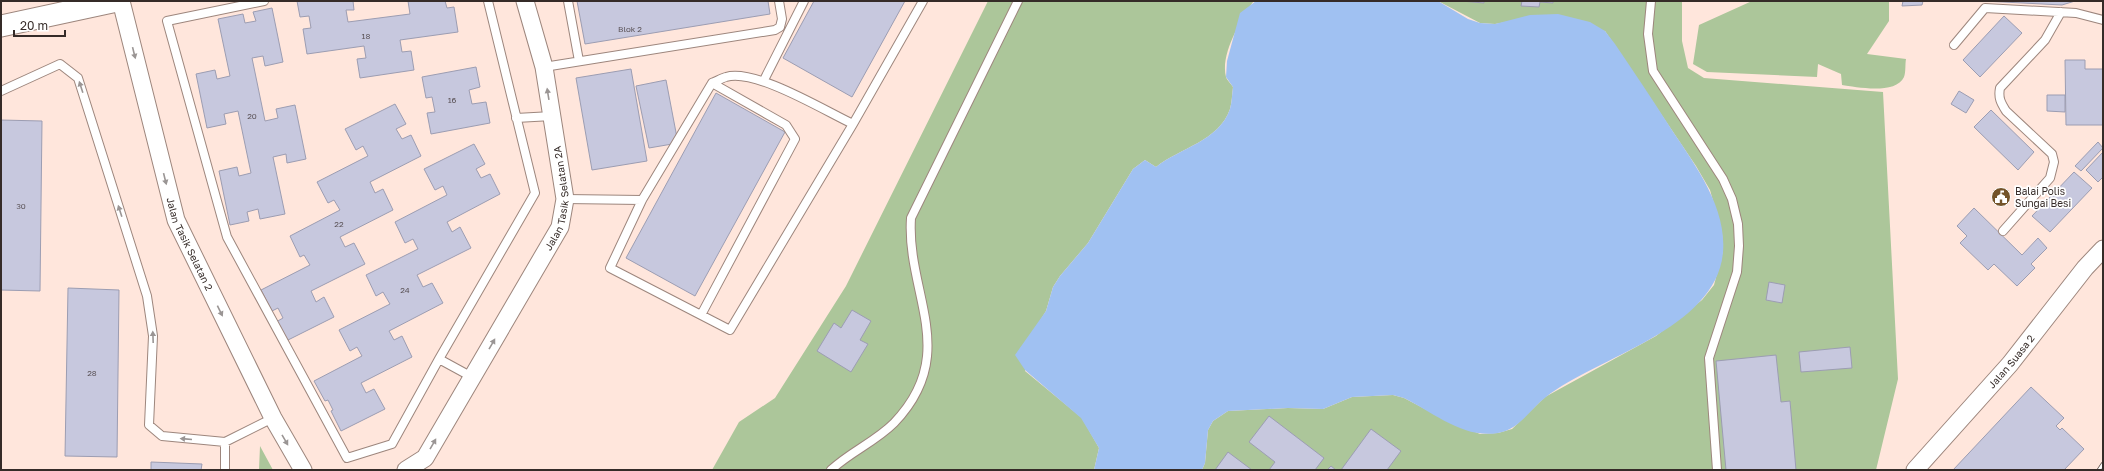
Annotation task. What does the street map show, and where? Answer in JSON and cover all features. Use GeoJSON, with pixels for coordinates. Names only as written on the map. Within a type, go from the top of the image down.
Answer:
{"type":"FeatureCollection","features":[{"type":"Feature","properties":{"kind":"street"},"geometry":{"type":"LineString","coordinates":[[1,26],[117,1]]}},
{"type":"Feature","properties":{"kind":"street","name":"Jalan Tasik Selatan 2"},"geometry":{"type":"LineString","coordinates":[[122,1],[176,220],[273,418],[303,470]]}},
{"type":"Feature","properties":{"kind":"street","name":"Jalan Tasik Selatan 2A"},"geometry":{"type":"LineString","coordinates":[[472,377],[560,227],[565,198],[544,68],[525,1]]}},
{"type":"Feature","properties":{"kind":"street","name":"Jalan Suasa 2"},"geometry":{"type":"LineString","coordinates":[[1915,470],[2010,364],[2085,268],[2103,249]]}},
{"type":"Feature","properties":{"kind":"street"},"geometry":{"type":"LineString","coordinates":[[406,470],[425,458],[472,377]]}},
{"type":"Feature","properties":{"kind":"lane"},"geometry":{"type":"LineString","coordinates":[[264,1],[167,21],[227,237],[347,458],[392,444],[439,359],[535,193],[488,1]]}},
{"type":"Feature","properties":{"kind":"lane"},"geometry":{"type":"LineString","coordinates":[[568,1],[579,61]]}},
{"type":"Feature","properties":{"kind":"lane"},"geometry":{"type":"LineString","coordinates":[[544,68],[579,61],[775,30],[780,27],[782,19],[779,1]]}},
{"type":"Feature","properties":{"kind":"lane"},"geometry":{"type":"LineString","coordinates":[[764,80],[804,1]]}},
{"type":"Feature","properties":{"kind":"lane"},"geometry":{"type":"LineString","coordinates":[[853,124],[764,80],[743,76],[727,76],[712,84],[642,200],[610,268],[730,330],[853,124],[923,1]]}},
{"type":"Feature","properties":{"kind":"lane"},"geometry":{"type":"LineString","coordinates":[[831,470],[840,462],[868,445],[893,423],[910,401],[922,379],[927,349],[928,330],[912,250],[910,232],[911,218],[1018,1]]}},
{"type":"Feature","properties":{"kind":"lane"},"geometry":{"type":"LineString","coordinates":[[1651,1],[1648,34],[1653,71],[1723,179],[1732,199],[1738,224],[1739,246],[1737,272],[1709,358],[1717,470]]}},
{"type":"Feature","properties":{"kind":"lane"},"geometry":{"type":"LineString","coordinates":[[1954,45],[1985,8],[2091,15],[2103,20]]}},
{"type":"Feature","properties":{"kind":"lane"},"geometry":{"type":"LineString","coordinates":[[2003,231],[2050,178],[2054,162],[2052,154],[2006,111],[1998,95],[2000,88],[2045,40],[2061,12]]}},
{"type":"Feature","properties":{"kind":"lane"},"geometry":{"type":"LineString","coordinates":[[1,91],[60,64],[78,78],[147,296],[153,336],[149,425],[162,436],[225,442],[273,418]]}},
{"type":"Feature","properties":{"kind":"lane"},"geometry":{"type":"LineString","coordinates":[[701,315],[795,139],[786,125],[712,84]]}},
{"type":"Feature","properties":{"kind":"lane"},"geometry":{"type":"LineString","coordinates":[[516,118],[552,116]]}},
{"type":"Feature","properties":{"kind":"lane"},"geometry":{"type":"LineString","coordinates":[[565,198],[642,200]]}},
{"type":"Feature","properties":{"kind":"lane"},"geometry":{"type":"LineString","coordinates":[[439,359],[472,377]]}},
{"type":"Feature","properties":{"kind":"lane"},"geometry":{"type":"LineString","coordinates":[[225,442],[225,470]]}},
{"type":"Feature","properties":{"kind":"green space"},"geometry":{"type":"Polygon","coordinates":[[[988,1],[1256,1],[1253,2],[1243,18],[1233,38],[1226,58],[1226,77],[1233,87],[1232,101],[1225,120],[1217,129],[1198,143],[1156,167],[1145,160],[1133,169],[1088,243],[1060,276],[1053,287],[1046,311],[1038,324],[1025,371],[1082,418],[1099,448],[1094,470],[712,470],[739,422],[775,398],[846,286],[988,1]]]}},
{"type":"Feature","properties":{"kind":"green space"},"geometry":{"type":"Polygon","coordinates":[[[1438,1],[1682,1],[1682,41],[1688,68],[1704,78],[1883,92],[1898,379],[1876,470],[1202,470],[1205,463],[1208,430],[1213,421],[1228,411],[1288,408],[1323,409],[1352,397],[1393,395],[1404,398],[1444,419],[1480,434],[1498,433],[1512,429],[1545,397],[1656,336],[1702,300],[1714,285],[1723,251],[1722,233],[1710,190],[1696,166],[1605,31],[1512,21],[1495,24],[1480,23],[1438,1]]]}},
{"type":"Feature","properties":{"kind":"green space"},"geometry":{"type":"Polygon","coordinates":[[[1752,1],[1889,1],[1889,21],[1867,54],[1906,59],[1904,77],[1900,83],[1893,86],[1885,88],[1866,88],[1842,85],[1841,74],[1818,64],[1817,77],[1707,72],[1693,64],[1699,25],[1752,1]]]}},
{"type":"Feature","properties":{"kind":"green space"},"geometry":{"type":"Polygon","coordinates":[[[260,446],[273,470],[259,470],[260,446]]]}},
{"type":"Feature","properties":{"kind":"water"},"geometry":{"type":"Polygon","coordinates":[[[1256,1],[1438,1],[1468,19],[1480,23],[1495,24],[1530,15],[1558,14],[1590,22],[1605,31],[1649,94],[1697,168],[1714,201],[1723,235],[1723,252],[1716,279],[1700,302],[1678,321],[1623,354],[1568,382],[1546,397],[1512,428],[1505,431],[1485,434],[1473,432],[1449,423],[1404,398],[1393,395],[1352,397],[1323,409],[1288,408],[1228,411],[1213,421],[1208,430],[1205,463],[1202,470],[1094,470],[1099,448],[1081,418],[1025,370],[1015,355],[1046,311],[1053,287],[1060,276],[1088,243],[1133,169],[1145,160],[1156,167],[1198,143],[1217,129],[1225,120],[1232,101],[1233,87],[1226,77],[1227,61],[1240,13],[1256,1]]]}},
{"type":"Feature","properties":{"kind":"building"},"geometry":{"type":"Polygon","coordinates":[[[297,1],[353,1],[354,10],[346,10],[348,22],[410,14],[408,1],[445,1],[447,8],[454,7],[458,32],[400,40],[402,52],[411,51],[414,70],[360,78],[357,59],[366,58],[364,46],[307,54],[303,29],[311,28],[309,16],[300,17],[297,1]]]}},
{"type":"Feature","properties":{"kind":"building"},"geometry":{"type":"Polygon","coordinates":[[[577,1],[768,1],[770,14],[585,44],[577,1]]]}},
{"type":"Feature","properties":{"kind":"building"},"geometry":{"type":"Polygon","coordinates":[[[814,1],[905,1],[852,97],[783,58],[814,1]]]}},
{"type":"Feature","properties":{"kind":"building"},"geometry":{"type":"Polygon","coordinates":[[[1461,1],[1484,1],[1484,3],[1461,1]]]}},
{"type":"Feature","properties":{"kind":"building"},"geometry":{"type":"Polygon","coordinates":[[[1522,1],[1553,1],[1553,3],[1540,2],[1539,7],[1521,6],[1522,1]]]}},
{"type":"Feature","properties":{"kind":"building"},"geometry":{"type":"Polygon","coordinates":[[[1903,1],[1923,1],[1922,5],[1902,6],[1903,1]]]}},
{"type":"Feature","properties":{"kind":"building"},"geometry":{"type":"Polygon","coordinates":[[[1983,1],[2075,1],[2062,5],[1983,1]]]}},
{"type":"Feature","properties":{"kind":"building"},"geometry":{"type":"Polygon","coordinates":[[[272,8],[283,62],[265,66],[263,56],[252,58],[265,121],[278,118],[276,109],[295,105],[306,159],[287,163],[286,154],[273,157],[285,214],[260,219],[258,209],[247,212],[249,221],[230,225],[219,171],[237,167],[239,176],[251,173],[238,111],[224,114],[226,124],[207,128],[196,74],[215,70],[217,79],[230,76],[218,19],[243,14],[245,23],[256,21],[253,12],[272,8]]]}},
{"type":"Feature","properties":{"kind":"building"},"geometry":{"type":"Polygon","coordinates":[[[2004,16],[2022,33],[1980,77],[1963,60],[2004,16]]]}},
{"type":"Feature","properties":{"kind":"building"},"geometry":{"type":"Polygon","coordinates":[[[2065,60],[2085,60],[2085,69],[2103,69],[2103,125],[2066,125],[2065,60]]]}},
{"type":"Feature","properties":{"kind":"building"},"geometry":{"type":"Polygon","coordinates":[[[476,67],[480,87],[469,90],[472,104],[486,102],[490,123],[431,134],[427,113],[435,112],[432,97],[426,98],[422,77],[476,67]]]}},
{"type":"Feature","properties":{"kind":"building"},"geometry":{"type":"Polygon","coordinates":[[[631,69],[647,161],[592,170],[576,78],[631,69]]]}},
{"type":"Feature","properties":{"kind":"building"},"geometry":{"type":"Polygon","coordinates":[[[666,80],[678,143],[649,148],[636,86],[666,80]]]}},
{"type":"Feature","properties":{"kind":"building"},"geometry":{"type":"Polygon","coordinates":[[[1959,91],[1974,100],[1966,113],[1951,104],[1959,91]]]}},
{"type":"Feature","properties":{"kind":"building"},"geometry":{"type":"Polygon","coordinates":[[[716,93],[785,132],[695,296],[626,258],[716,93]]]}},
{"type":"Feature","properties":{"kind":"building"},"geometry":{"type":"Polygon","coordinates":[[[2047,95],[2065,95],[2065,112],[2047,111],[2047,95]]]}},
{"type":"Feature","properties":{"kind":"building"},"geometry":{"type":"Polygon","coordinates":[[[395,104],[406,124],[396,129],[402,139],[411,135],[421,156],[370,182],[375,193],[383,189],[393,210],[340,237],[345,247],[354,243],[365,264],[311,291],[316,302],[324,297],[334,317],[286,341],[276,322],[283,318],[278,308],[272,311],[261,290],[310,265],[304,255],[300,257],[290,236],[340,210],[334,200],[328,203],[317,182],[368,156],[363,146],[356,150],[345,129],[395,104]]]}},
{"type":"Feature","properties":{"kind":"building"},"geometry":{"type":"Polygon","coordinates":[[[1991,110],[2034,152],[2018,170],[1974,127],[1991,110]]]}},
{"type":"Feature","properties":{"kind":"building"},"geometry":{"type":"Polygon","coordinates":[[[1,120],[42,121],[40,291],[1,290],[1,120]]]}},
{"type":"Feature","properties":{"kind":"building"},"geometry":{"type":"Polygon","coordinates":[[[2098,142],[2103,148],[2081,171],[2075,166],[2098,142]]]}},
{"type":"Feature","properties":{"kind":"building"},"geometry":{"type":"Polygon","coordinates":[[[474,144],[485,164],[476,169],[481,178],[490,174],[500,194],[447,222],[452,232],[460,227],[471,248],[417,275],[423,287],[432,283],[443,303],[389,331],[394,340],[402,336],[412,357],[361,383],[366,393],[374,389],[385,409],[341,431],[331,411],[333,410],[328,400],[325,401],[314,381],[362,356],[357,347],[350,351],[339,330],[390,304],[383,292],[376,296],[366,275],[418,249],[413,239],[405,243],[395,222],[447,195],[443,186],[435,190],[424,169],[474,144]]]}},
{"type":"Feature","properties":{"kind":"building"},"geometry":{"type":"Polygon","coordinates":[[[2103,152],[2103,177],[2098,182],[2086,170],[2103,152]]]}},
{"type":"Feature","properties":{"kind":"building"},"geometry":{"type":"Polygon","coordinates":[[[2074,172],[2092,188],[2050,232],[2032,216],[2074,172]]]}},
{"type":"Feature","properties":{"kind":"building"},"geometry":{"type":"Polygon","coordinates":[[[1974,208],[2022,255],[2038,238],[2047,248],[2031,264],[2035,268],[2017,286],[1994,264],[1988,270],[1960,243],[1967,236],[1957,226],[1974,208]]]}},
{"type":"Feature","properties":{"kind":"building"},"geometry":{"type":"Polygon","coordinates":[[[1769,282],[1785,285],[1782,303],[1766,300],[1769,282]]]}},
{"type":"Feature","properties":{"kind":"building"},"geometry":{"type":"Polygon","coordinates":[[[68,288],[119,290],[117,457],[65,456],[68,288]]]}},
{"type":"Feature","properties":{"kind":"building"},"geometry":{"type":"Polygon","coordinates":[[[852,310],[871,321],[860,340],[868,344],[851,372],[817,351],[834,323],[841,328],[852,310]]]}},
{"type":"Feature","properties":{"kind":"building"},"geometry":{"type":"Polygon","coordinates":[[[1850,347],[1852,368],[1801,372],[1799,352],[1850,347]]]}},
{"type":"Feature","properties":{"kind":"building"},"geometry":{"type":"Polygon","coordinates":[[[1776,355],[1781,402],[1790,401],[1796,470],[1726,470],[1716,361],[1776,355]]]}},
{"type":"Feature","properties":{"kind":"building"},"geometry":{"type":"Polygon","coordinates":[[[2031,387],[2064,418],[2056,426],[2060,430],[2062,428],[2084,449],[2064,470],[1953,470],[2031,387]]]}},
{"type":"Feature","properties":{"kind":"building"},"geometry":{"type":"Polygon","coordinates":[[[1269,416],[1324,458],[1315,470],[1269,470],[1275,462],[1249,442],[1269,416]]]}},
{"type":"Feature","properties":{"kind":"building"},"geometry":{"type":"Polygon","coordinates":[[[1371,429],[1401,451],[1387,470],[1341,470],[1371,429]]]}},
{"type":"Feature","properties":{"kind":"building"},"geometry":{"type":"Polygon","coordinates":[[[1228,452],[1252,470],[1215,470],[1228,452]]]}},
{"type":"Feature","properties":{"kind":"building"},"geometry":{"type":"Polygon","coordinates":[[[151,462],[202,464],[201,470],[151,470],[151,462]]]}},
{"type":"Feature","properties":{"kind":"building"},"geometry":{"type":"Polygon","coordinates":[[[1331,466],[1336,470],[1327,470],[1331,466]]]}},
{"type":"Feature","properties":{"kind":"railway"},"geometry":{"type":"LineString","coordinates":[[2099,470],[2103,464]]}},
{"type":"Feature","properties":{"kind":"place","name":"Balai Polis Sungai Besi"},"geometry":{"type":"Point","coordinates":[2001,197]}}]}
